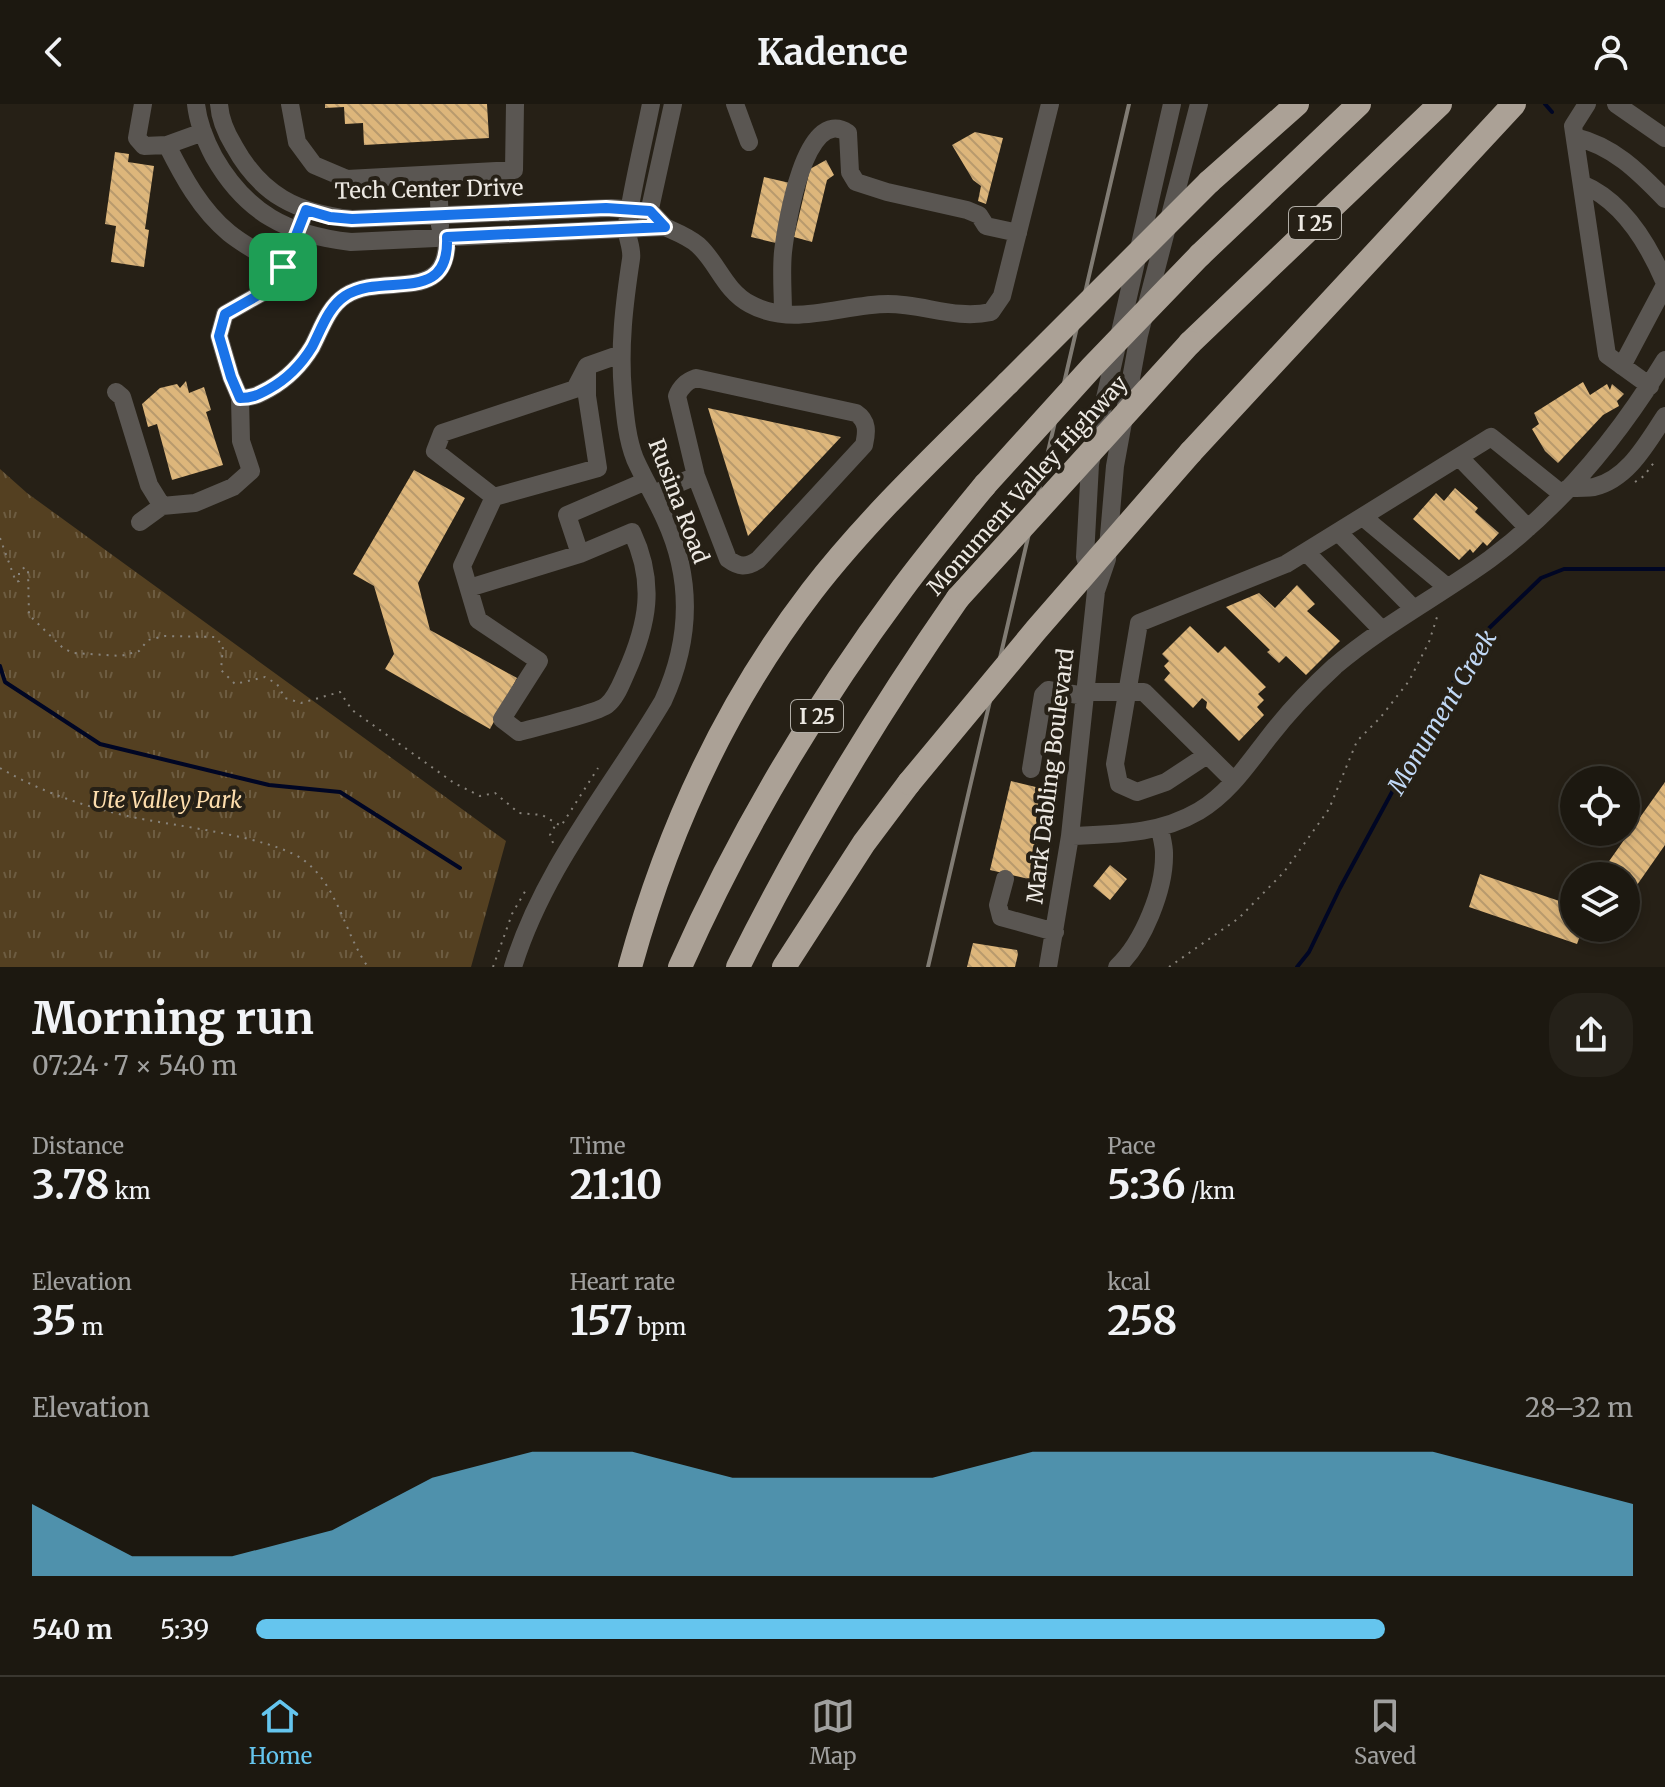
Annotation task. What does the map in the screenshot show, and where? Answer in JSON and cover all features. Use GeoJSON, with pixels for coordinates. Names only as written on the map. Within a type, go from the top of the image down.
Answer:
{"type":"FeatureCollection","features":[{"type":"Feature","properties":{"kind":"highway"},"geometry":{"type":"LineString","coordinates":[[630,967],[661,866],[691,792],[727,720],[812,591],[873,519],[1209,182],[1279,104]]}},
{"type":"Feature","properties":{"kind":"highway"},"geometry":{"type":"LineString","coordinates":[[1232,155],[1297,104]]}},
{"type":"Feature","properties":{"kind":"highway","name":"Monument Valley Highway"},"geometry":{"type":"LineString","coordinates":[[680,967],[730,863],[779,774],[901,590],[985,485],[1092,367],[1200,255],[1359,104]]}},
{"type":"Feature","properties":{"kind":"highway","name":"Monument Valley Highway"},"geometry":{"type":"LineString","coordinates":[[738,967],[783,876],[836,785],[958,598],[1190,343],[1440,104]]}},
{"type":"Feature","properties":{"kind":"highway"},"geometry":{"type":"LineString","coordinates":[[784,967],[864,843],[909,783],[1036,630],[1191,452],[1514,104]]}},
{"type":"Feature","properties":{"kind":"street"},"geometry":{"type":"LineString","coordinates":[[143,104],[137,138],[144,146],[167,145],[203,132]]}},
{"type":"Feature","properties":{"kind":"street"},"geometry":{"type":"LineString","coordinates":[[196,104],[197,118],[226,177],[247,201],[269,219],[325,239],[351,242],[665,227]]}},
{"type":"Feature","properties":{"kind":"street","name":"Tech Center Drive"},"geometry":{"type":"LineString","coordinates":[[219,104],[228,135],[244,164],[262,185],[281,199],[330,217],[352,219],[630,209],[650,211]]}},
{"type":"Feature","properties":{"kind":"street"},"geometry":{"type":"LineString","coordinates":[[290,104],[297,142],[314,165],[347,179],[514,170],[515,104]]}},
{"type":"Feature","properties":{"kind":"street"},"geometry":{"type":"LineString","coordinates":[[626,229],[651,104]]}},
{"type":"Feature","properties":{"kind":"street","name":"Rusina Road"},"geometry":{"type":"LineString","coordinates":[[513,967],[555,868],[649,725],[675,675],[686,625],[683,572],[675,543],[634,456],[627,429],[621,354],[624,292],[632,250],[645,230],[673,104]]}},
{"type":"Feature","properties":{"kind":"street"},"geometry":{"type":"LineString","coordinates":[[735,104],[749,142]]}},
{"type":"Feature","properties":{"kind":"street","name":"Mark Dabling Boulevard"},"geometry":{"type":"LineString","coordinates":[[1096,591],[1085,557],[1090,464],[1172,104]]}},
{"type":"Feature","properties":{"kind":"street","name":"Mark Dabling Boulevard"},"geometry":{"type":"LineString","coordinates":[[1048,967],[1070,836],[1096,591],[1107,559],[1115,466],[1139,335],[1199,104]]}},
{"type":"Feature","properties":{"kind":"street"},"geometry":{"type":"LineString","coordinates":[[1587,104],[1573,126],[1607,355],[1650,386]]}},
{"type":"Feature","properties":{"kind":"street"},"geometry":{"type":"LineString","coordinates":[[1616,104],[1665,138]]}},
{"type":"Feature","properties":{"kind":"street"},"geometry":{"type":"LineString","coordinates":[[650,211],[665,227],[697,244],[734,294],[753,306],[803,316],[861,305],[892,304],[971,316],[991,312],[1002,296],[1018,233],[1043,105]]}},
{"type":"Feature","properties":{"kind":"street"},"geometry":{"type":"LineString","coordinates":[[783,314],[782,255],[802,166],[816,137],[832,128],[841,128],[848,133],[850,172],[856,182],[967,210],[979,215],[986,226],[1018,233]]}},
{"type":"Feature","properties":{"kind":"street"},"geometry":{"type":"LineString","coordinates":[[1575,137],[1597,142],[1634,166],[1665,199]]}},
{"type":"Feature","properties":{"kind":"street"},"geometry":{"type":"LineString","coordinates":[[167,145],[182,175],[202,204],[229,233],[283,267]]}},
{"type":"Feature","properties":{"kind":"street"},"geometry":{"type":"LineString","coordinates":[[240,398],[252,398],[287,378],[311,349],[334,307],[344,297],[356,290],[426,280],[440,271],[448,258],[440,215],[438,175]]}},
{"type":"Feature","properties":{"kind":"street"},"geometry":{"type":"LineString","coordinates":[[1582,184],[1598,191],[1619,210],[1652,252],[1665,284],[1622,366]]}},
{"type":"Feature","properties":{"kind":"street"},"geometry":{"type":"LineString","coordinates":[[140,522],[162,506],[195,503],[233,487],[251,471],[241,441],[240,398],[219,336],[225,314],[269,289],[283,267],[306,210]]}},
{"type":"Feature","properties":{"kind":"street","name":"Rusina Road"},"geometry":{"type":"LineString","coordinates":[[626,229],[632,250]]}},
{"type":"Feature","properties":{"kind":"street"},"geometry":{"type":"LineString","coordinates":[[494,497],[435,451],[442,433],[575,389],[587,366],[621,354]]}},
{"type":"Feature","properties":{"kind":"street"},"geometry":{"type":"LineString","coordinates":[[1070,836],[1160,828],[1201,810],[1219,797],[1314,686],[1382,630],[1488,560],[1528,528],[1601,451],[1650,386],[1665,360]]}},
{"type":"Feature","properties":{"kind":"street"},"geometry":{"type":"LineString","coordinates":[[469,588],[580,554],[632,532],[641,551],[647,602],[642,637],[618,689],[606,707],[519,732],[502,719],[539,661],[478,620],[462,566],[494,497],[598,468],[587,396],[587,366]]}},
{"type":"Feature","properties":{"kind":"street"},"geometry":{"type":"LineString","coordinates":[[696,378],[856,413],[865,424],[867,433],[864,445],[749,566],[742,567],[728,559],[696,476],[677,396],[680,389],[696,378]]}},
{"type":"Feature","properties":{"kind":"street"},"geometry":{"type":"LineString","coordinates":[[116,392],[122,397],[149,485],[162,506]]}},
{"type":"Feature","properties":{"kind":"street"},"geometry":{"type":"LineString","coordinates":[[1207,755],[1166,782],[1137,792],[1119,784],[1115,764],[1139,623],[1286,564],[1491,437],[1565,491],[1595,487],[1620,474],[1629,467],[1665,416]]}},
{"type":"Feature","properties":{"kind":"street"},"geometry":{"type":"LineString","coordinates":[[1459,457],[1528,528]]}},
{"type":"Feature","properties":{"kind":"street"},"geometry":{"type":"LineString","coordinates":[[567,515],[650,487],[696,476]]}},
{"type":"Feature","properties":{"kind":"street"},"geometry":{"type":"LineString","coordinates":[[553,481],[580,554]]}},
{"type":"Feature","properties":{"kind":"street"},"geometry":{"type":"LineString","coordinates":[[1363,517],[1447,587]]}},
{"type":"Feature","properties":{"kind":"street"},"geometry":{"type":"LineString","coordinates":[[1338,532],[1414,609]]}},
{"type":"Feature","properties":{"kind":"street"},"geometry":{"type":"LineString","coordinates":[[1306,552],[1382,630]]}},
{"type":"Feature","properties":{"kind":"street"},"geometry":{"type":"LineString","coordinates":[[1031,769],[1043,695],[1048,690],[1085,694],[1144,692],[1234,781]]}},
{"type":"Feature","properties":{"kind":"street"},"geometry":{"type":"LineString","coordinates":[[1117,967],[1140,938],[1157,893],[1164,853],[1160,828]]}},
{"type":"Feature","properties":{"kind":"street"},"geometry":{"type":"LineString","coordinates":[[1005,879],[998,905],[1001,917],[1055,932]]}},
{"type":"Feature","properties":{"kind":"path"},"geometry":{"type":"LineString","coordinates":[[1627,482],[1642,479],[1658,457]]}},
{"type":"Feature","properties":{"kind":"path"},"geometry":{"type":"LineString","coordinates":[[0,538],[16,582],[19,581],[19,572],[25,567],[28,571],[29,615],[63,648],[73,653],[121,656],[139,651],[148,640],[165,636],[215,637],[223,646],[221,670],[235,684],[265,677],[277,684],[285,698],[301,703],[340,692],[352,710],[454,783],[480,796],[495,793],[519,813],[542,815],[559,825]]}},
{"type":"Feature","properties":{"kind":"path"},"geometry":{"type":"LineString","coordinates":[[1169,967],[1239,918],[1284,872],[1329,809],[1357,741],[1409,681],[1429,642],[1440,610]]}},
{"type":"Feature","properties":{"kind":"path"},"geometry":{"type":"LineString","coordinates":[[0,768],[33,787],[73,802],[242,839],[302,859],[336,900],[356,950],[368,967]]}},
{"type":"Feature","properties":{"kind":"path"},"geometry":{"type":"LineString","coordinates":[[553,843],[550,835],[598,768]]}},
{"type":"Feature","properties":{"kind":"green space","name":"Ute Valley Park"},"geometry":{"type":"Polygon","coordinates":[[[0,469],[27,493],[506,841],[471,967],[0,967],[0,469]]]}},
{"type":"Feature","properties":{"kind":"building"},"geometry":{"type":"Polygon","coordinates":[[[325,104],[487,104],[489,138],[364,145],[363,123],[345,124],[344,107],[325,108],[325,104]]]}},
{"type":"Feature","properties":{"kind":"building"},"geometry":{"type":"Polygon","coordinates":[[[975,132],[1003,138],[986,204],[978,201],[981,186],[973,180],[952,145],[975,132]]]}},
{"type":"Feature","properties":{"kind":"building"},"geometry":{"type":"Polygon","coordinates":[[[115,152],[129,154],[128,162],[154,166],[145,229],[149,230],[144,267],[111,262],[116,226],[105,224],[115,152]]]}},
{"type":"Feature","properties":{"kind":"building"},"geometry":{"type":"Polygon","coordinates":[[[826,160],[834,175],[827,180],[812,242],[794,237],[810,169],[826,160]]]}},
{"type":"Feature","properties":{"kind":"building"},"geometry":{"type":"Polygon","coordinates":[[[764,177],[790,183],[776,243],[751,237],[764,177]]]}},
{"type":"Feature","properties":{"kind":"building"},"geometry":{"type":"Polygon","coordinates":[[[186,381],[189,393],[204,387],[211,410],[206,412],[223,465],[172,480],[157,424],[148,427],[142,404],[160,388],[177,384],[180,388],[186,381]]]}},
{"type":"Feature","properties":{"kind":"building"},"geometry":{"type":"Polygon","coordinates":[[[1583,382],[1590,395],[1607,384],[1610,390],[1612,384],[1624,394],[1617,401],[1619,406],[1603,415],[1558,463],[1545,451],[1532,429],[1539,424],[1534,413],[1583,382]]]}},
{"type":"Feature","properties":{"kind":"building"},"geometry":{"type":"Polygon","coordinates":[[[708,408],[841,437],[748,536],[708,408]]]}},
{"type":"Feature","properties":{"kind":"building"},"geometry":{"type":"Polygon","coordinates":[[[414,470],[465,498],[418,583],[430,630],[517,678],[490,729],[385,669],[394,654],[374,586],[353,574],[414,470]]]}},
{"type":"Feature","properties":{"kind":"building"},"geometry":{"type":"Polygon","coordinates":[[[1455,488],[1478,508],[1475,512],[1499,533],[1487,546],[1483,542],[1473,553],[1470,549],[1459,560],[1413,519],[1436,493],[1444,501],[1455,488]]]}},
{"type":"Feature","properties":{"kind":"building"},"geometry":{"type":"Polygon","coordinates":[[[1297,585],[1315,604],[1307,611],[1340,641],[1306,675],[1286,656],[1279,663],[1226,607],[1259,593],[1275,608],[1297,585]]]}},
{"type":"Feature","properties":{"kind":"building"},"geometry":{"type":"Polygon","coordinates":[[[1190,626],[1218,653],[1225,646],[1266,687],[1258,694],[1264,700],[1257,707],[1264,715],[1239,741],[1206,708],[1207,702],[1202,698],[1193,708],[1164,680],[1170,673],[1164,666],[1169,661],[1162,654],[1190,626]]]}},
{"type":"Feature","properties":{"kind":"building"},"geometry":{"type":"Polygon","coordinates":[[[1011,781],[1044,789],[1037,819],[1042,820],[1033,880],[990,870],[1011,781]]]}},
{"type":"Feature","properties":{"kind":"building"},"geometry":{"type":"Polygon","coordinates":[[[1665,782],[1665,845],[1640,881],[1640,862],[1608,862],[1620,846],[1640,846],[1640,817],[1665,782]]]}},
{"type":"Feature","properties":{"kind":"building"},"geometry":{"type":"Polygon","coordinates":[[[1110,865],[1127,879],[1110,900],[1093,886],[1110,865]]]}},
{"type":"Feature","properties":{"kind":"building"},"geometry":{"type":"Polygon","coordinates":[[[1480,874],[1560,901],[1560,938],[1469,907],[1480,874]]]}},
{"type":"Feature","properties":{"kind":"building"},"geometry":{"type":"Polygon","coordinates":[[[973,943],[1017,950],[1015,967],[967,967],[973,943]]]}},
{"type":"Feature","properties":{"kind":"waterway"},"geometry":{"type":"LineString","coordinates":[[1545,104],[1552,112]]}},
{"type":"Feature","properties":{"kind":"waterway","name":"Monument Creek"},"geometry":{"type":"LineString","coordinates":[[1297,967],[1309,952],[1340,888],[1436,711],[1482,635],[1541,578],[1564,569],[1665,569]]}},
{"type":"Feature","properties":{"kind":"waterway"},"geometry":{"type":"LineString","coordinates":[[0,666],[5,682],[100,744],[269,785],[340,792],[460,868]]}},
{"type":"Feature","properties":{"kind":"railway"},"geometry":{"type":"LineString","coordinates":[[928,967],[1129,104]]}},
{"type":"Feature","properties":{"kind":"route"},"geometry":{"type":"LineString","coordinates":[[630,209],[650,211],[665,227],[447,237],[448,258],[440,271],[426,280],[356,290],[344,297],[325,321],[311,349],[287,378],[252,398],[240,398],[219,336],[225,314],[269,289],[283,267],[306,210],[352,219],[630,209]]}}]}
